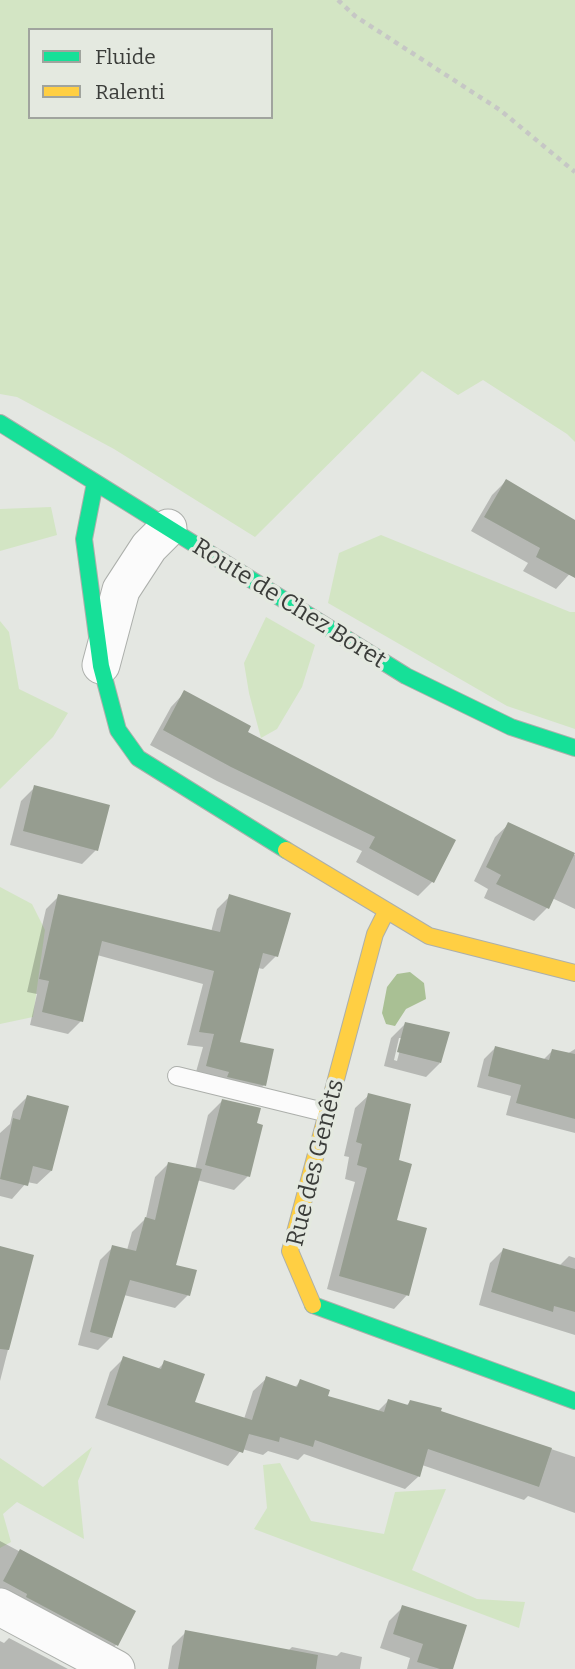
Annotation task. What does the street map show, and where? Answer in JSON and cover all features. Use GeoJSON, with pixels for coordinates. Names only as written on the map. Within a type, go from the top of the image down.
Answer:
{"type":"FeatureCollection","features":[{"type":"Feature","properties":{"kind":"street","name":"Route de Chez Boret"},"geometry":{"type":"LineString","coordinates":[[5,432],[95,483],[406,676],[511,727],[575,748]]}},
{"type":"Feature","properties":{"kind":"street"},"geometry":{"type":"LineString","coordinates":[[95,483],[84,539],[101,666],[118,730],[138,758],[429,936],[575,973]]}},
{"type":"Feature","properties":{"kind":"street"},"geometry":{"type":"LineString","coordinates":[[101,666],[121,590],[149,547],[168,528]]}},
{"type":"Feature","properties":{"kind":"street","name":"Rue des Genêts"},"geometry":{"type":"LineString","coordinates":[[386,912],[375,934],[290,1251],[311,1304],[575,1401]]}},
{"type":"Feature","properties":{"kind":"street"},"geometry":{"type":"LineString","coordinates":[[0,1606],[116,1669]]}},
{"type":"Feature","properties":{"kind":"lane"},"geometry":{"type":"LineString","coordinates":[[177,1076],[328,1113]]}},
{"type":"Feature","properties":{"kind":"path"},"geometry":{"type":"LineString","coordinates":[[338,0],[355,16],[500,110],[575,172]]}},
{"type":"Feature","properties":{"kind":"shaded area"},"geometry":{"type":"Polygon","coordinates":[[[0,0],[575,0],[575,442],[567,434],[483,380],[458,395],[422,371],[255,537],[114,449],[17,397],[0,394],[0,0]]]}},
{"type":"Feature","properties":{"kind":"shaded area"},"geometry":{"type":"Polygon","coordinates":[[[51,507],[57,535],[0,551],[0,509],[51,507]]]}},
{"type":"Feature","properties":{"kind":"shaded area"},"geometry":{"type":"Polygon","coordinates":[[[381,535],[575,612],[575,729],[507,706],[328,603],[339,553],[381,535]]]}},
{"type":"Feature","properties":{"kind":"shaded area"},"geometry":{"type":"Polygon","coordinates":[[[266,617],[315,645],[302,687],[277,729],[261,738],[244,663],[266,617]]]}},
{"type":"Feature","properties":{"kind":"shaded area"},"geometry":{"type":"Polygon","coordinates":[[[0,621],[9,632],[19,689],[68,713],[53,737],[0,789],[0,621]]]}},
{"type":"Feature","properties":{"kind":"shaded area"},"geometry":{"type":"Polygon","coordinates":[[[0,887],[32,904],[45,930],[33,1017],[0,1024],[0,887]]]}},
{"type":"Feature","properties":{"kind":"shaded area"},"geometry":{"type":"Polygon","coordinates":[[[410,972],[424,983],[426,999],[406,1009],[395,1026],[386,1024],[382,1013],[387,987],[397,974],[410,972]]]}},
{"type":"Feature","properties":{"kind":"shaded area"},"geometry":{"type":"Polygon","coordinates":[[[92,1447],[78,1481],[84,1539],[17,1502],[3,1514],[11,1542],[0,1548],[0,1458],[43,1487],[92,1447]]]}},
{"type":"Feature","properties":{"kind":"shaded area"},"geometry":{"type":"Polygon","coordinates":[[[280,1463],[311,1521],[384,1534],[395,1492],[446,1489],[412,1570],[477,1599],[525,1602],[519,1628],[254,1529],[267,1508],[263,1465],[280,1463]]]}},
{"type":"Feature","properties":{"kind":"building"},"geometry":{"type":"Polygon","coordinates":[[[506,479],[575,520],[575,578],[536,557],[540,548],[484,517],[506,479]]]}},
{"type":"Feature","properties":{"kind":"building"},"geometry":{"type":"Polygon","coordinates":[[[184,690],[251,726],[248,732],[456,840],[434,883],[369,848],[375,837],[231,767],[163,730],[184,690]]]}},
{"type":"Feature","properties":{"kind":"building"},"geometry":{"type":"Polygon","coordinates":[[[34,785],[110,805],[98,851],[23,831],[34,785]]]}},
{"type":"Feature","properties":{"kind":"building"},"geometry":{"type":"Polygon","coordinates":[[[508,822],[575,853],[549,909],[496,884],[501,875],[486,867],[508,822]]]}},
{"type":"Feature","properties":{"kind":"building"},"geometry":{"type":"Polygon","coordinates":[[[58,894],[220,932],[229,894],[291,913],[278,957],[263,953],[240,1042],[274,1049],[266,1086],[227,1077],[229,1072],[206,1066],[214,1034],[199,1032],[214,971],[102,941],[83,1022],[42,1012],[49,981],[39,979],[58,894]]]}},
{"type":"Feature","properties":{"kind":"building"},"geometry":{"type":"Polygon","coordinates":[[[405,1022],[450,1032],[441,1063],[397,1052],[405,1022]]]}},
{"type":"Feature","properties":{"kind":"building"},"geometry":{"type":"Polygon","coordinates":[[[495,1046],[549,1060],[552,1049],[575,1054],[575,1119],[516,1103],[521,1085],[488,1076],[495,1046]]]}},
{"type":"Feature","properties":{"kind":"building"},"geometry":{"type":"Polygon","coordinates":[[[368,1093],[411,1104],[399,1160],[412,1164],[397,1220],[427,1228],[409,1296],[339,1276],[367,1168],[357,1165],[362,1144],[356,1142],[368,1093]]]}},
{"type":"Feature","properties":{"kind":"building"},"geometry":{"type":"Polygon","coordinates":[[[27,1095],[69,1106],[52,1171],[33,1166],[28,1186],[0,1179],[13,1118],[20,1120],[27,1095]]]}},
{"type":"Feature","properties":{"kind":"building"},"geometry":{"type":"Polygon","coordinates":[[[222,1099],[261,1108],[257,1123],[263,1125],[250,1177],[205,1165],[222,1099]]]}},
{"type":"Feature","properties":{"kind":"building"},"geometry":{"type":"Polygon","coordinates":[[[168,1162],[202,1169],[176,1265],[197,1270],[190,1296],[130,1280],[112,1338],[90,1332],[112,1245],[136,1251],[145,1217],[155,1220],[168,1162]]]}},
{"type":"Feature","properties":{"kind":"building"},"geometry":{"type":"Polygon","coordinates":[[[0,1246],[34,1255],[9,1350],[0,1349],[0,1246]]]}},
{"type":"Feature","properties":{"kind":"building"},"geometry":{"type":"Polygon","coordinates":[[[503,1248],[575,1269],[575,1312],[554,1306],[553,1312],[491,1292],[503,1248]]]}},
{"type":"Feature","properties":{"kind":"building"},"geometry":{"type":"Polygon","coordinates":[[[123,1356],[161,1369],[164,1360],[205,1374],[195,1402],[252,1420],[266,1376],[297,1387],[300,1379],[330,1390],[328,1396],[384,1412],[388,1399],[408,1405],[410,1400],[442,1408],[441,1411],[552,1448],[539,1487],[428,1449],[420,1477],[315,1440],[313,1447],[280,1437],[279,1442],[249,1434],[243,1453],[107,1405],[123,1356]]]}},
{"type":"Feature","properties":{"kind":"building"},"geometry":{"type":"Polygon","coordinates":[[[20,1549],[136,1611],[118,1646],[26,1597],[27,1594],[3,1581],[20,1549]]]}},
{"type":"Feature","properties":{"kind":"building"},"geometry":{"type":"Polygon","coordinates":[[[402,1605],[467,1625],[453,1669],[440,1669],[417,1662],[423,1644],[393,1634],[402,1605]]]}},
{"type":"Feature","properties":{"kind":"building"},"geometry":{"type":"Polygon","coordinates":[[[185,1630],[318,1655],[316,1669],[178,1669],[185,1630]]]}},
{"type":"Feature","properties":{"kind":"traffic: fast"},"geometry":{"type":"LineString","coordinates":[[0,423],[406,676],[511,727],[575,748]]}},
{"type":"Feature","properties":{"kind":"traffic: fast"},"geometry":{"type":"LineString","coordinates":[[95,483],[84,539],[101,666],[118,730],[138,758],[286,850]]}},
{"type":"Feature","properties":{"kind":"traffic: fast"},"geometry":{"type":"LineString","coordinates":[[313,1305],[575,1401]]}},
{"type":"Feature","properties":{"kind":"traffic: slow"},"geometry":{"type":"LineString","coordinates":[[286,850],[429,936],[575,973]]}},
{"type":"Feature","properties":{"kind":"traffic: slow"},"geometry":{"type":"LineString","coordinates":[[313,1305],[290,1251],[375,934],[386,912]]}}]}
